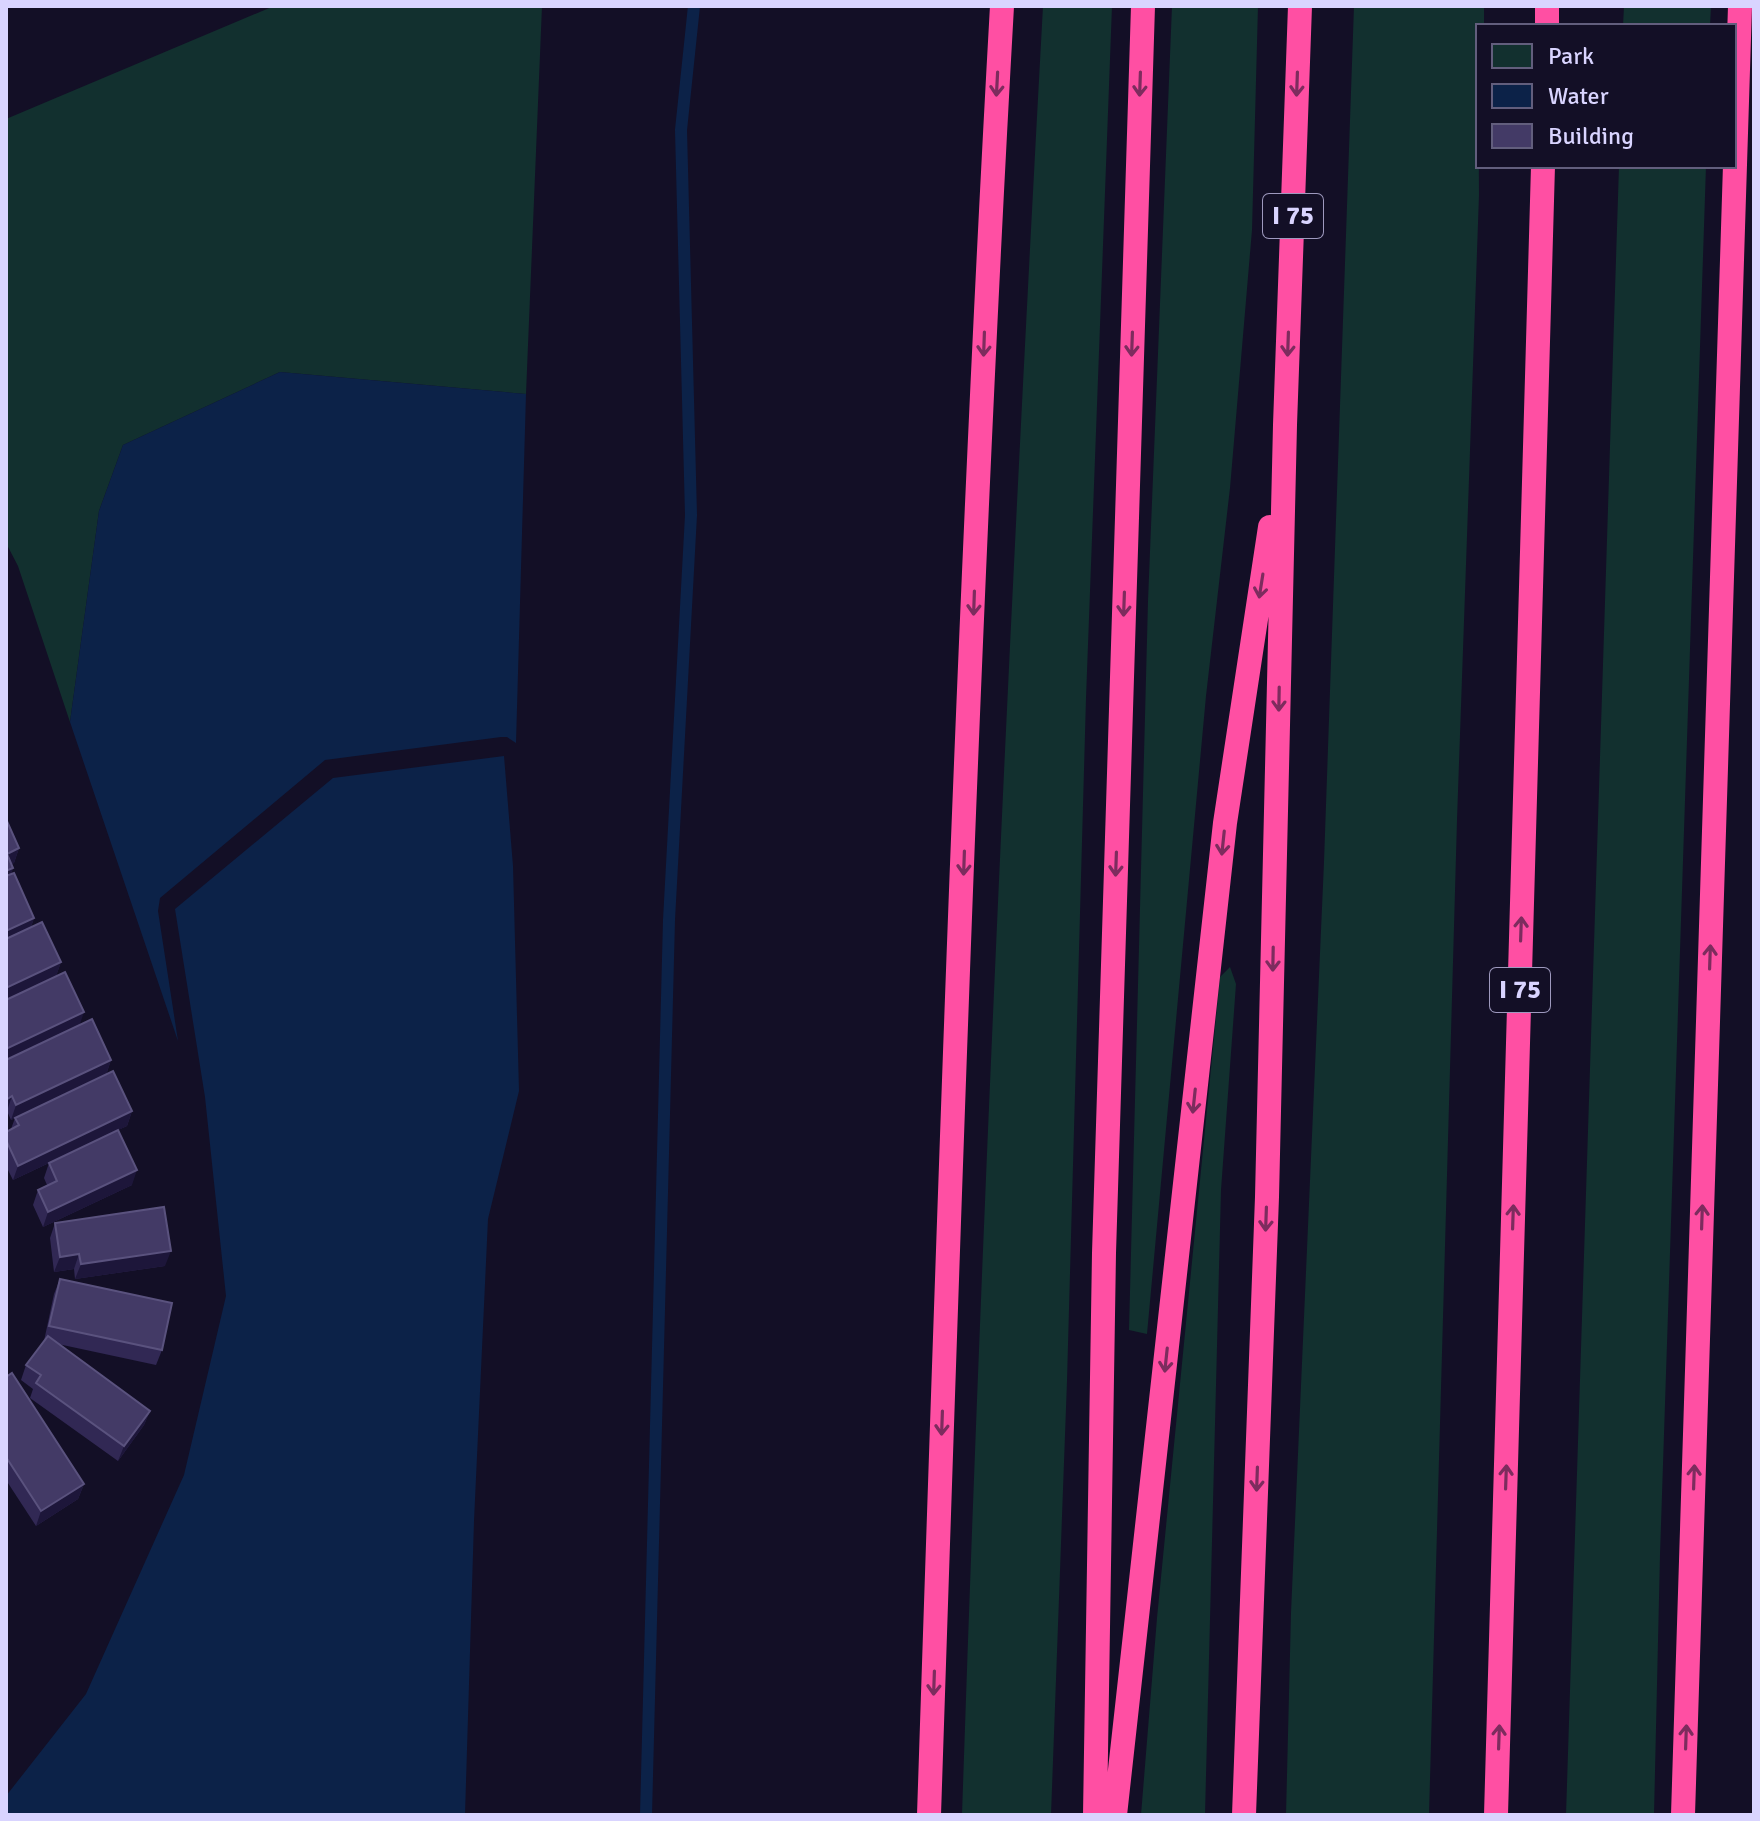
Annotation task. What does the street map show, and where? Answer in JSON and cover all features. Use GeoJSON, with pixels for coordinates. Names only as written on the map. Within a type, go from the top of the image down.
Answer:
{"type":"FeatureCollection","features":[{"type":"Feature","properties":{"kind":"highway"},"geometry":{"type":"LineString","coordinates":[[929,1815],[988,251],[1002,6]]}},
{"type":"Feature","properties":{"kind":"highway"},"geometry":{"type":"LineString","coordinates":[[1095,1815],[1104,1237],[1143,6]]}},
{"type":"Feature","properties":{"kind":"highway","name":"I 75"},"geometry":{"type":"LineString","coordinates":[[1244,1815],[1267,1197],[1285,425],[1300,6]]}},
{"type":"Feature","properties":{"kind":"highway"},"geometry":{"type":"LineString","coordinates":[[1736,133],[1740,6]]}},
{"type":"Feature","properties":{"kind":"highway","name":"I 75"},"geometry":{"type":"LineString","coordinates":[[1496,1815],[1543,168]]}},
{"type":"Feature","properties":{"kind":"highway"},"geometry":{"type":"LineString","coordinates":[[1683,1815],[1735,168]]}},
{"type":"Feature","properties":{"kind":"highway"},"geometry":{"type":"LineString","coordinates":[[1115,1815],[1225,823],[1285,425]]}},
{"type":"Feature","properties":{"kind":"green space"},"geometry":{"type":"Polygon","coordinates":[[[274,6],[542,6],[526,394],[280,372],[123,445],[99,511],[70,722],[18,566],[6,543],[6,119],[274,6]]]}},
{"type":"Feature","properties":{"kind":"green space"},"geometry":{"type":"Polygon","coordinates":[[[1043,6],[1112,6],[1086,698],[1051,1815],[962,1815],[998,910],[1043,6]]]}},
{"type":"Feature","properties":{"kind":"green space"},"geometry":{"type":"Polygon","coordinates":[[[1172,6],[1258,6],[1252,230],[1230,488],[1206,696],[1147,1334],[1129,1330],[1148,601],[1172,6]]]}},
{"type":"Feature","properties":{"kind":"green space"},"geometry":{"type":"Polygon","coordinates":[[[1354,6],[1484,6],[1484,24],[1476,24],[1476,168],[1479,168],[1479,195],[1457,820],[1429,1815],[1286,1815],[1291,1613],[1324,862],[1354,6]]]}},
{"type":"Feature","properties":{"kind":"green space"},"geometry":{"type":"Polygon","coordinates":[[[1624,6],[1711,6],[1710,24],[1623,24],[1624,6]]]}},
{"type":"Feature","properties":{"kind":"green space"},"geometry":{"type":"Polygon","coordinates":[[[1619,168],[1706,168],[1654,1815],[1566,1815],[1619,168]]]}},
{"type":"Feature","properties":{"kind":"green space"},"geometry":{"type":"Polygon","coordinates":[[[1230,967],[1236,984],[1221,1190],[1205,1815],[1141,1815],[1157,1618],[1220,977],[1230,967]]]}},
{"type":"Feature","properties":{"kind":"water"},"geometry":{"type":"Polygon","coordinates":[[[280,372],[526,394],[516,743],[501,737],[325,760],[160,898],[158,911],[178,1041],[70,722],[99,511],[123,445],[280,372]]]}},
{"type":"Feature","properties":{"kind":"water"},"geometry":{"type":"Polygon","coordinates":[[[504,756],[513,866],[519,1091],[488,1219],[465,1815],[6,1815],[6,1796],[86,1694],[184,1475],[226,1296],[205,1097],[175,909],[333,778],[504,756]]]}},
{"type":"Feature","properties":{"kind":"building"},"geometry":{"type":"Polygon","coordinates":[[[6,819],[19,848],[7,854],[13,868],[6,871],[6,819]]]}},
{"type":"Feature","properties":{"kind":"building"},"geometry":{"type":"Polygon","coordinates":[[[14,873],[34,918],[6,931],[6,876],[14,873]]]}},
{"type":"Feature","properties":{"kind":"building"},"geometry":{"type":"Polygon","coordinates":[[[42,922],[61,962],[6,988],[6,939],[42,922]]]}},
{"type":"Feature","properties":{"kind":"building"},"geometry":{"type":"Polygon","coordinates":[[[65,972],[84,1012],[6,1049],[6,1000],[65,972]]]}},
{"type":"Feature","properties":{"kind":"building"},"geometry":{"type":"Polygon","coordinates":[[[92,1019],[111,1060],[16,1105],[12,1096],[6,1100],[6,1060],[92,1019]]]}},
{"type":"Feature","properties":{"kind":"building"},"geometry":{"type":"Polygon","coordinates":[[[113,1071],[132,1111],[18,1166],[6,1140],[6,1132],[19,1125],[15,1118],[113,1071]]]}},
{"type":"Feature","properties":{"kind":"building"},"geometry":{"type":"Polygon","coordinates":[[[118,1130],[137,1170],[48,1212],[38,1190],[57,1181],[49,1163],[118,1130]]]}},
{"type":"Feature","properties":{"kind":"building"},"geometry":{"type":"Polygon","coordinates":[[[164,1207],[171,1251],[81,1264],[79,1254],[60,1257],[55,1223],[164,1207]]]}},
{"type":"Feature","properties":{"kind":"building"},"geometry":{"type":"Polygon","coordinates":[[[60,1279],[172,1303],[162,1350],[49,1326],[60,1279]]]}},
{"type":"Feature","properties":{"kind":"building"},"geometry":{"type":"Polygon","coordinates":[[[48,1336],[150,1411],[124,1446],[36,1383],[41,1375],[26,1365],[48,1336]]]}},
{"type":"Feature","properties":{"kind":"building"},"geometry":{"type":"Polygon","coordinates":[[[12,1373],[84,1484],[41,1511],[6,1457],[6,1377],[12,1373]]]}},
{"type":"Feature","properties":{"kind":"waterway"},"geometry":{"type":"LineString","coordinates":[[646,1815],[669,920],[691,515],[681,130],[694,6]]}}]}
